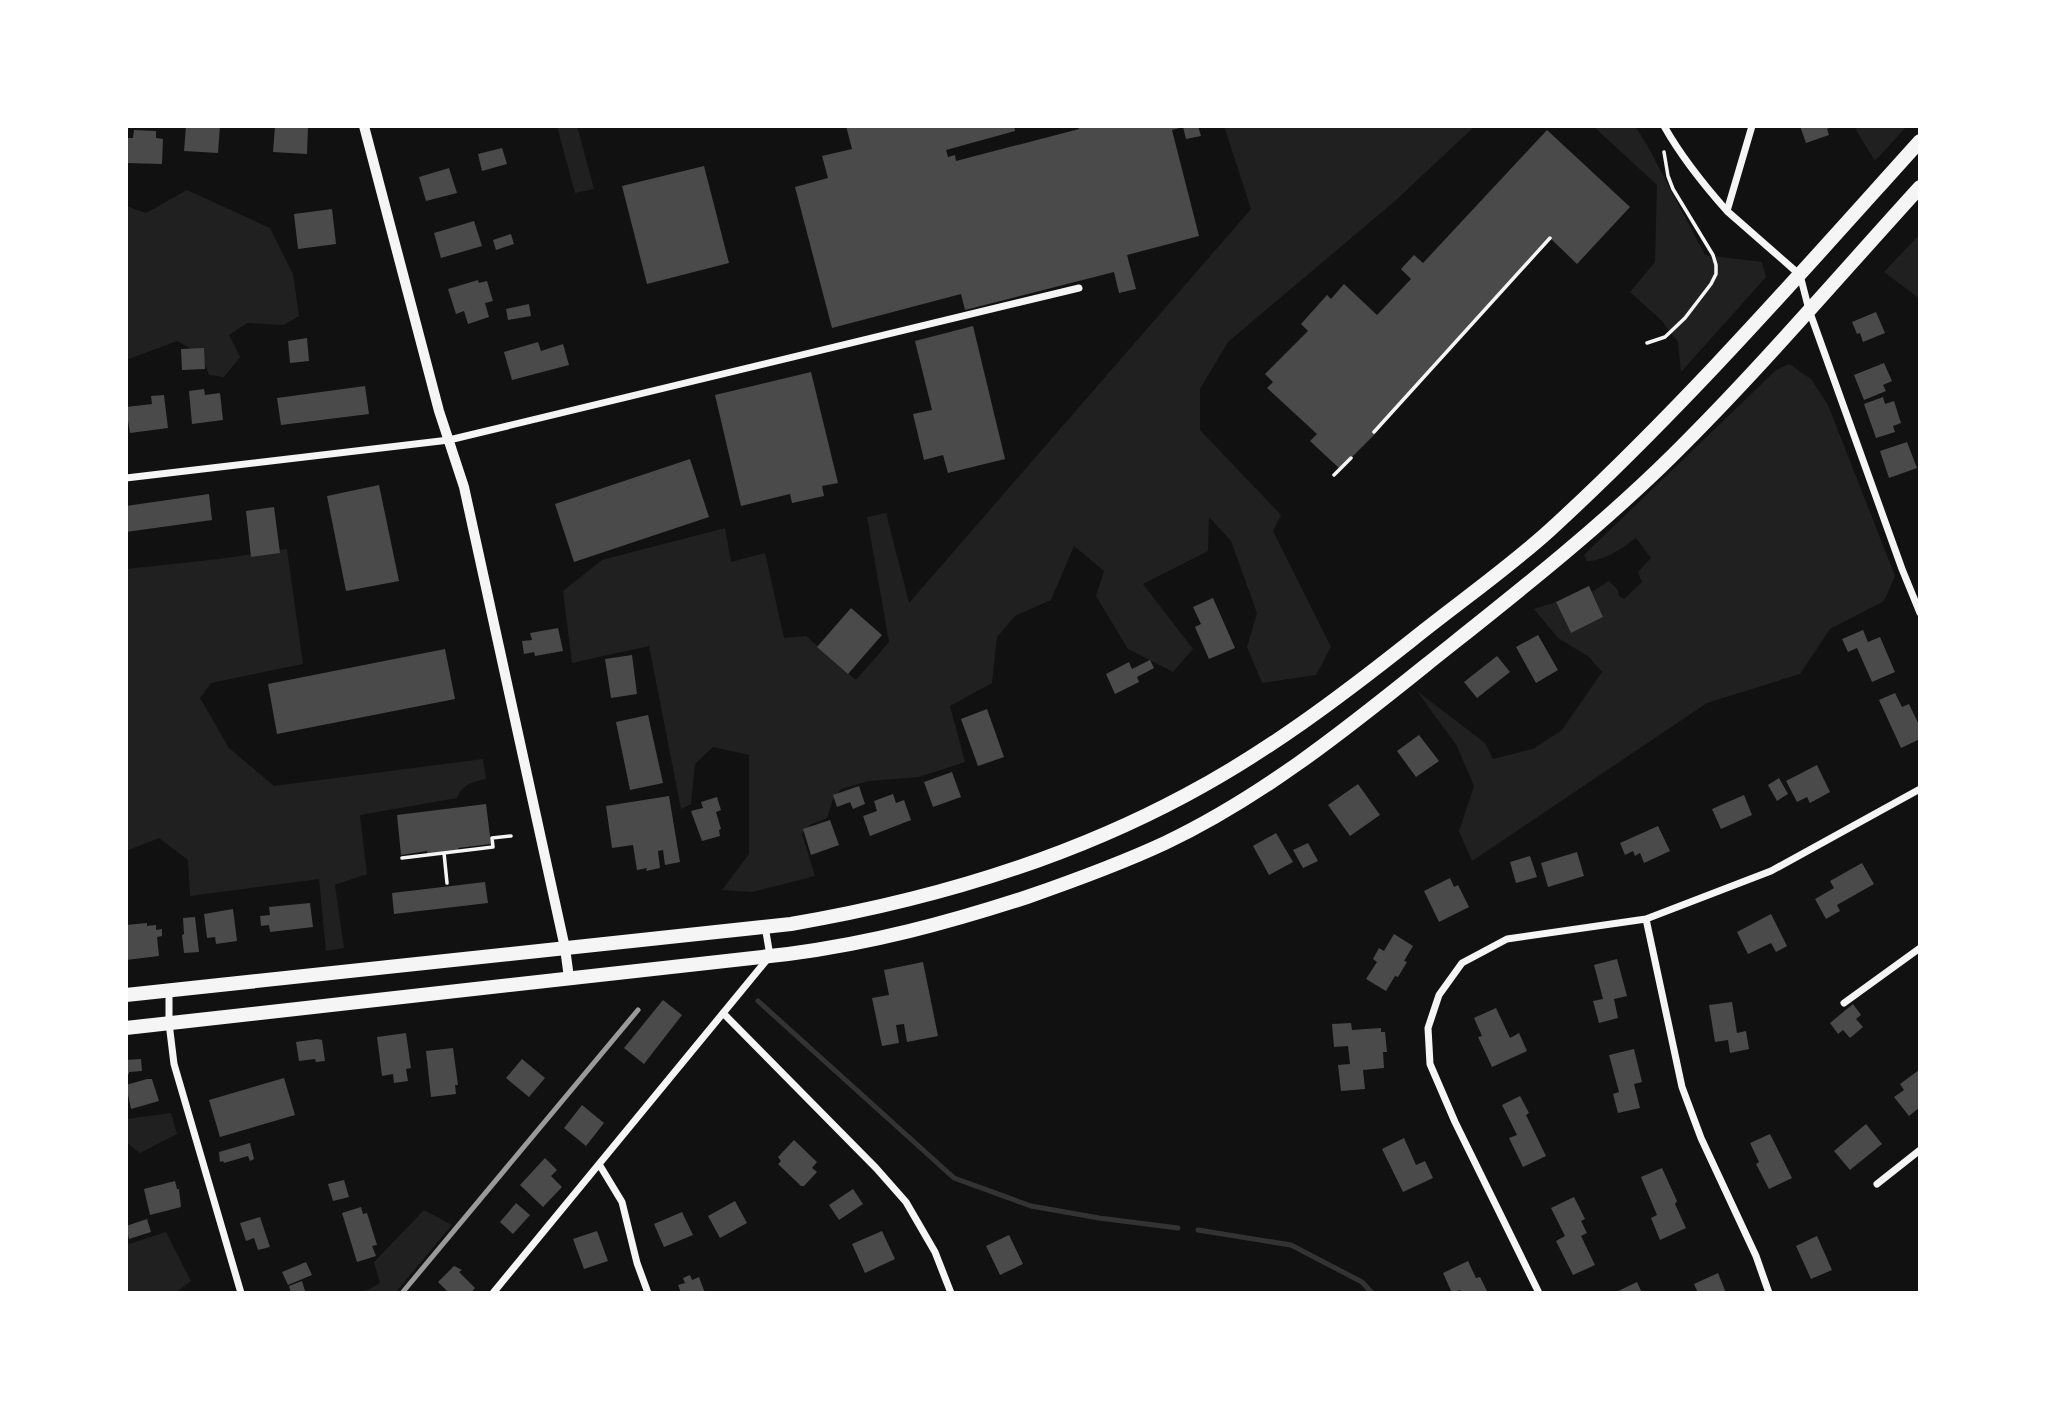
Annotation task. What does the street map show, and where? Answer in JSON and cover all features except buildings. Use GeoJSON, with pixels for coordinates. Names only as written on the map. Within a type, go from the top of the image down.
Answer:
{"type":"FeatureCollection","features":[{"type":"Feature","properties":{"kind":"highway"},"geometry":{"type":"LineString","coordinates":[[126,995],[791,924],[866,911],[949,890],[1103,835],[1152,813],[1224,774],[1285,735],[1350,689],[1532,545],[1651,433],[1800,275],[1920,141]]}},
{"type":"Feature","properties":{"kind":"highway"},"geometry":{"type":"LineString","coordinates":[[126,1028],[770,956],[873,941],[959,919],[1095,872],[1165,843],[1240,801],[1320,748],[1572,547],[1672,456],[1920,187]]}},
{"type":"Feature","properties":{"kind":"highway"},"geometry":{"type":"LineString","coordinates":[[1532,545],[1547,568]]}},
{"type":"Feature","properties":{"kind":"street"},"geometry":{"type":"LineString","coordinates":[[364,126],[439,411],[464,487],[565,948],[569,978]]}},
{"type":"Feature","properties":{"kind":"street"},"geometry":{"type":"LineString","coordinates":[[1664,126],[1679,153],[1727,211],[1800,275],[1809,310],[1920,613]]}},
{"type":"Feature","properties":{"kind":"street"},"geometry":{"type":"LineString","coordinates":[[1727,211],[1752,126]]}},
{"type":"Feature","properties":{"kind":"street"},"geometry":{"type":"LineString","coordinates":[[126,478],[449,440],[1079,288]]}},
{"type":"Feature","properties":{"kind":"street"},"geometry":{"type":"LineString","coordinates":[[1539,1293],[1455,1122],[1430,1064],[1428,1028],[1439,995],[1462,963],[1507,939],[1646,919],[1771,871],[1920,789]]}},
{"type":"Feature","properties":{"kind":"street"},"geometry":{"type":"LineString","coordinates":[[1646,919],[1682,1087],[1701,1138],[1756,1256],[1769,1293]]}},
{"type":"Feature","properties":{"kind":"street"},"geometry":{"type":"LineString","coordinates":[[493,1293],[770,956],[765,926]]}},
{"type":"Feature","properties":{"kind":"street"},"geometry":{"type":"LineString","coordinates":[[1844,1003],[1920,948]]}},
{"type":"Feature","properties":{"kind":"street"},"geometry":{"type":"LineString","coordinates":[[169,990],[169,1023],[174,1064],[241,1293]]}},
{"type":"Feature","properties":{"kind":"street"},"geometry":{"type":"LineString","coordinates":[[723,1013],[906,1202],[935,1252],[951,1293]]}},
{"type":"Feature","properties":{"kind":"street"},"geometry":{"type":"LineString","coordinates":[[1877,1184],[1920,1150]]}},
{"type":"Feature","properties":{"kind":"street"},"geometry":{"type":"LineString","coordinates":[[599,1164],[622,1202],[637,1263],[648,1293]]}},
{"type":"Feature","properties":{"kind":"path"},"geometry":{"type":"LineString","coordinates":[[1647,343],[1665,337],[1685,318],[1716,274],[1713,254],[1673,189],[1662,146]]}},
{"type":"Feature","properties":{"kind":"path"},"geometry":{"type":"LineString","coordinates":[[1374,432],[1549,238]]}},
{"type":"Feature","properties":{"kind":"path"},"geometry":{"type":"LineString","coordinates":[[1334,475],[1351,458]]}},
{"type":"Feature","properties":{"kind":"path"},"geometry":{"type":"LineString","coordinates":[[402,858],[492,847],[492,836],[511,836]]}},
{"type":"Feature","properties":{"kind":"path"},"geometry":{"type":"LineString","coordinates":[[444,853],[447,883]]}},
{"type":"Feature","properties":{"kind":"shaded area"},"geometry":{"type":"Polygon","coordinates":[[[557,126],[577,126],[594,189],[575,193],[557,126]]]}},
{"type":"Feature","properties":{"kind":"shaded area"},"geometry":{"type":"Polygon","coordinates":[[[1224,126],[1475,126],[1395,201],[1228,342],[1200,389],[1200,430],[1281,515],[1273,531],[1331,647],[1316,675],[1262,683],[1247,647],[1257,613],[1231,541],[1209,517],[1208,551],[1143,584],[1193,649],[1173,672],[1128,649],[1096,596],[1104,571],[1074,546],[1051,600],[1015,616],[997,637],[992,683],[950,706],[965,762],[919,777],[869,781],[841,789],[833,799],[827,818],[810,825],[802,834],[815,876],[752,892],[722,890],[749,854],[749,755],[713,747],[695,764],[691,804],[681,809],[649,646],[572,663],[563,591],[602,560],[725,528],[731,562],[765,553],[784,638],[806,636],[856,680],[889,642],[867,517],[886,513],[909,603],[1251,209],[1224,126]]]}},
{"type":"Feature","properties":{"kind":"shaded area"},"geometry":{"type":"Polygon","coordinates":[[[1593,126],[1635,126],[1705,255],[1762,262],[1766,277],[1681,372],[1678,342],[1661,320],[1630,292],[1655,262],[1657,185],[1593,126]]]}},
{"type":"Feature","properties":{"kind":"shaded area"},"geometry":{"type":"Polygon","coordinates":[[[1857,126],[1907,126],[1875,161],[1856,130],[1857,126]]]}},
{"type":"Feature","properties":{"kind":"shaded area"},"geometry":{"type":"Polygon","coordinates":[[[187,190],[270,228],[293,274],[299,316],[283,325],[247,323],[229,335],[240,357],[224,377],[209,375],[201,354],[177,341],[126,360],[126,206],[146,213],[187,190]]]}},
{"type":"Feature","properties":{"kind":"shaded area"},"geometry":{"type":"Polygon","coordinates":[[[1920,234],[1920,299],[1884,272],[1920,234]]]}},
{"type":"Feature","properties":{"kind":"shaded area"},"geometry":{"type":"Polygon","coordinates":[[[1789,364],[1811,379],[1828,405],[1895,576],[1884,601],[1830,629],[1800,674],[1707,703],[1472,861],[1459,831],[1474,786],[1457,746],[1417,691],[1485,743],[1493,759],[1533,749],[1562,730],[1602,672],[1589,657],[1558,638],[1534,609],[1556,602],[1571,633],[1603,617],[1592,592],[1609,581],[1624,599],[1642,582],[1638,572],[1651,558],[1636,538],[1600,559],[1587,561],[1584,555],[1775,371],[1789,364]]]}},
{"type":"Feature","properties":{"kind":"shaded area"},"geometry":{"type":"Polygon","coordinates":[[[287,549],[303,664],[211,683],[200,698],[229,748],[274,786],[483,759],[486,779],[468,784],[457,798],[360,815],[367,874],[335,885],[344,948],[326,951],[319,879],[190,896],[188,860],[159,838],[126,851],[126,569],[287,549]]]}},
{"type":"Feature","properties":{"kind":"shaded area"},"geometry":{"type":"Polygon","coordinates":[[[171,1113],[177,1134],[140,1153],[126,1142],[126,1119],[171,1113]]]}},
{"type":"Feature","properties":{"kind":"shaded area"},"geometry":{"type":"Polygon","coordinates":[[[424,1210],[452,1225],[395,1293],[362,1293],[380,1283],[374,1262],[424,1210]]]}},
{"type":"Feature","properties":{"kind":"shaded area"},"geometry":{"type":"Polygon","coordinates":[[[166,1232],[191,1281],[175,1293],[126,1293],[126,1237],[129,1244],[166,1232]]]}},
{"type":"Feature","properties":{"kind":"waterway"},"geometry":{"type":"LineString","coordinates":[[758,1001],[954,1178],[1031,1206],[1178,1228]]}},
{"type":"Feature","properties":{"kind":"waterway"},"geometry":{"type":"LineString","coordinates":[[1198,1230],[1291,1245],[1362,1282],[1372,1293]]}},
{"type":"Feature","properties":{"kind":"railway"},"geometry":{"type":"LineString","coordinates":[[402,1293],[638,1010]]}}]}
